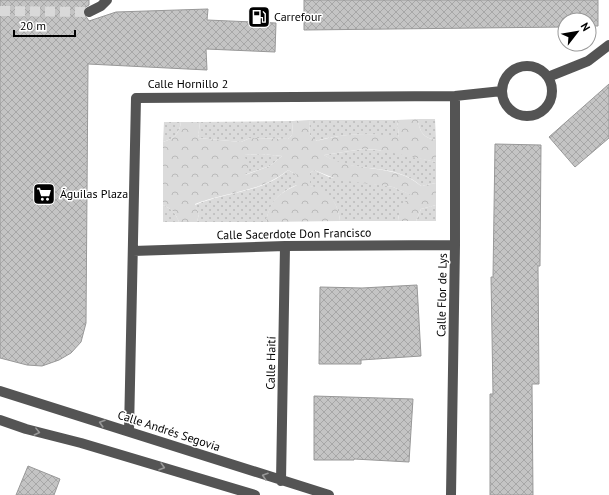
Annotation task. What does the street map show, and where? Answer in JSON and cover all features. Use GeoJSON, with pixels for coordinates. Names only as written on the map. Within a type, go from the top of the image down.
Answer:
{"type":"FeatureCollection","features":[{"type":"Feature","properties":{"kind":"street"},"geometry":{"type":"LineString","coordinates":[[88,12],[101,6],[107,0]]}},
{"type":"Feature","properties":{"kind":"street"},"geometry":{"type":"LineString","coordinates":[[548,76],[588,61],[609,45]]}},
{"type":"Feature","properties":{"kind":"street"},"geometry":{"type":"LineString","coordinates":[[520,67],[536,67],[548,76],[552,84],[553,93],[551,101],[539,114],[522,116],[508,107],[502,91],[507,76],[520,67]]}},
{"type":"Feature","properties":{"kind":"street","name":"Calle Hornillo 2"},"geometry":{"type":"LineString","coordinates":[[129,431],[136,98],[455,96],[502,91]]}},
{"type":"Feature","properties":{"kind":"street","name":"Calle Flor de Lys"},"geometry":{"type":"LineString","coordinates":[[451,495],[455,245],[455,96]]}},
{"type":"Feature","properties":{"kind":"street","name":"Calle Sacerdote Don Francisco"},"geometry":{"type":"LineString","coordinates":[[133,251],[285,246],[455,245]]}},
{"type":"Feature","properties":{"kind":"street","name":"Calle Haití"},"geometry":{"type":"LineString","coordinates":[[281,481],[285,246]]}},
{"type":"Feature","properties":{"kind":"street","name":"Calle Andrés Segovia"},"geometry":{"type":"LineString","coordinates":[[0,391],[329,495]]}},
{"type":"Feature","properties":{"kind":"street"},"geometry":{"type":"LineString","coordinates":[[0,420],[26,429],[81,443],[255,495]]}},
{"type":"Feature","properties":{"kind":"green space"},"geometry":{"type":"Polygon","coordinates":[[[418,119],[435,119],[436,140],[428,138],[423,134],[418,119]]]}},
{"type":"Feature","properties":{"kind":"green space"},"geometry":{"type":"Polygon","coordinates":[[[418,119],[423,134],[428,138],[436,140],[436,162],[379,150],[363,149],[324,155],[336,161],[399,174],[421,186],[436,183],[436,205],[421,209],[416,221],[398,221],[400,207],[411,195],[393,187],[339,180],[314,170],[310,173],[310,186],[316,187],[327,193],[335,203],[340,221],[266,222],[270,208],[276,199],[285,191],[297,185],[297,175],[288,170],[267,183],[195,204],[199,214],[197,222],[179,222],[173,211],[163,205],[163,142],[176,135],[181,122],[200,122],[198,138],[241,142],[250,138],[288,139],[292,135],[293,121],[309,120],[310,135],[316,141],[337,136],[357,134],[378,134],[399,137],[397,120],[418,119]],[[261,154],[244,155],[249,166],[245,175],[270,166],[282,156],[261,154]]]}},
{"type":"Feature","properties":{"kind":"green space"},"geometry":{"type":"Polygon","coordinates":[[[309,120],[397,120],[399,138],[357,134],[336,136],[315,141],[310,135],[309,120]]]}},
{"type":"Feature","properties":{"kind":"green space"},"geometry":{"type":"Polygon","coordinates":[[[293,121],[292,135],[288,139],[250,138],[241,142],[198,138],[200,122],[293,121]]]}},
{"type":"Feature","properties":{"kind":"green space"},"geometry":{"type":"Polygon","coordinates":[[[164,122],[181,122],[176,135],[163,142],[164,122]]]}},
{"type":"Feature","properties":{"kind":"green space"},"geometry":{"type":"Polygon","coordinates":[[[363,149],[389,151],[436,162],[436,183],[421,186],[412,179],[403,175],[340,163],[324,155],[363,149]]]}},
{"type":"Feature","properties":{"kind":"green space"},"geometry":{"type":"Polygon","coordinates":[[[261,154],[282,156],[270,166],[244,175],[244,155],[261,154]]]}},
{"type":"Feature","properties":{"kind":"green space"},"geometry":{"type":"Polygon","coordinates":[[[288,170],[297,175],[297,185],[285,191],[276,199],[270,209],[266,222],[197,222],[199,214],[195,205],[255,188],[278,178],[288,170]]]}},
{"type":"Feature","properties":{"kind":"green space"},"geometry":{"type":"Polygon","coordinates":[[[314,170],[329,177],[393,187],[412,195],[402,206],[398,221],[340,221],[337,208],[331,198],[322,191],[310,186],[310,173],[314,170]]]}},
{"type":"Feature","properties":{"kind":"green space"},"geometry":{"type":"Polygon","coordinates":[[[163,205],[173,211],[179,222],[163,222],[163,205]]]}},
{"type":"Feature","properties":{"kind":"green space"},"geometry":{"type":"Polygon","coordinates":[[[436,205],[436,221],[416,221],[421,209],[436,205]]]}},
{"type":"Feature","properties":{"kind":"building","name":"Águilas Plaza"},"geometry":{"type":"Polygon","coordinates":[[[0,0],[89,0],[89,5],[84,8],[83,12],[89,21],[116,12],[208,9],[207,20],[276,23],[275,52],[206,49],[207,70],[88,64],[86,323],[81,342],[71,353],[59,360],[42,366],[27,365],[0,358],[0,0]]]}},
{"type":"Feature","properties":{"kind":"building"},"geometry":{"type":"Polygon","coordinates":[[[304,0],[598,0],[598,26],[597,12],[557,12],[557,27],[304,30],[304,0]]]}},
{"type":"Feature","properties":{"kind":"building"},"geometry":{"type":"Polygon","coordinates":[[[609,84],[609,138],[575,167],[549,137],[609,84]]]}},
{"type":"Feature","properties":{"kind":"building"},"geometry":{"type":"Polygon","coordinates":[[[495,144],[541,145],[540,266],[538,266],[539,384],[532,384],[533,495],[490,495],[490,394],[493,394],[491,277],[493,277],[495,144]]]}},
{"type":"Feature","properties":{"kind":"building"},"geometry":{"type":"Polygon","coordinates":[[[417,285],[421,356],[361,360],[361,364],[319,364],[320,287],[362,288],[417,285]]]}},
{"type":"Feature","properties":{"kind":"building"},"geometry":{"type":"Polygon","coordinates":[[[314,396],[413,399],[409,462],[354,459],[314,460],[314,396]]]}},
{"type":"Feature","properties":{"kind":"building"},"geometry":{"type":"Polygon","coordinates":[[[28,466],[60,479],[54,495],[16,495],[28,466]]]}},
{"type":"Feature","properties":{"kind":"tunnel"},"geometry":{"type":"LineString","coordinates":[[0,11],[89,12]]}},
{"type":"Feature","properties":{"kind":"place","name":"Carrefour"},"geometry":{"type":"Point","coordinates":[259,17]}},
{"type":"Feature","properties":{"kind":"place","name":"Águilas Plaza"},"geometry":{"type":"Point","coordinates":[44,194]}}]}
